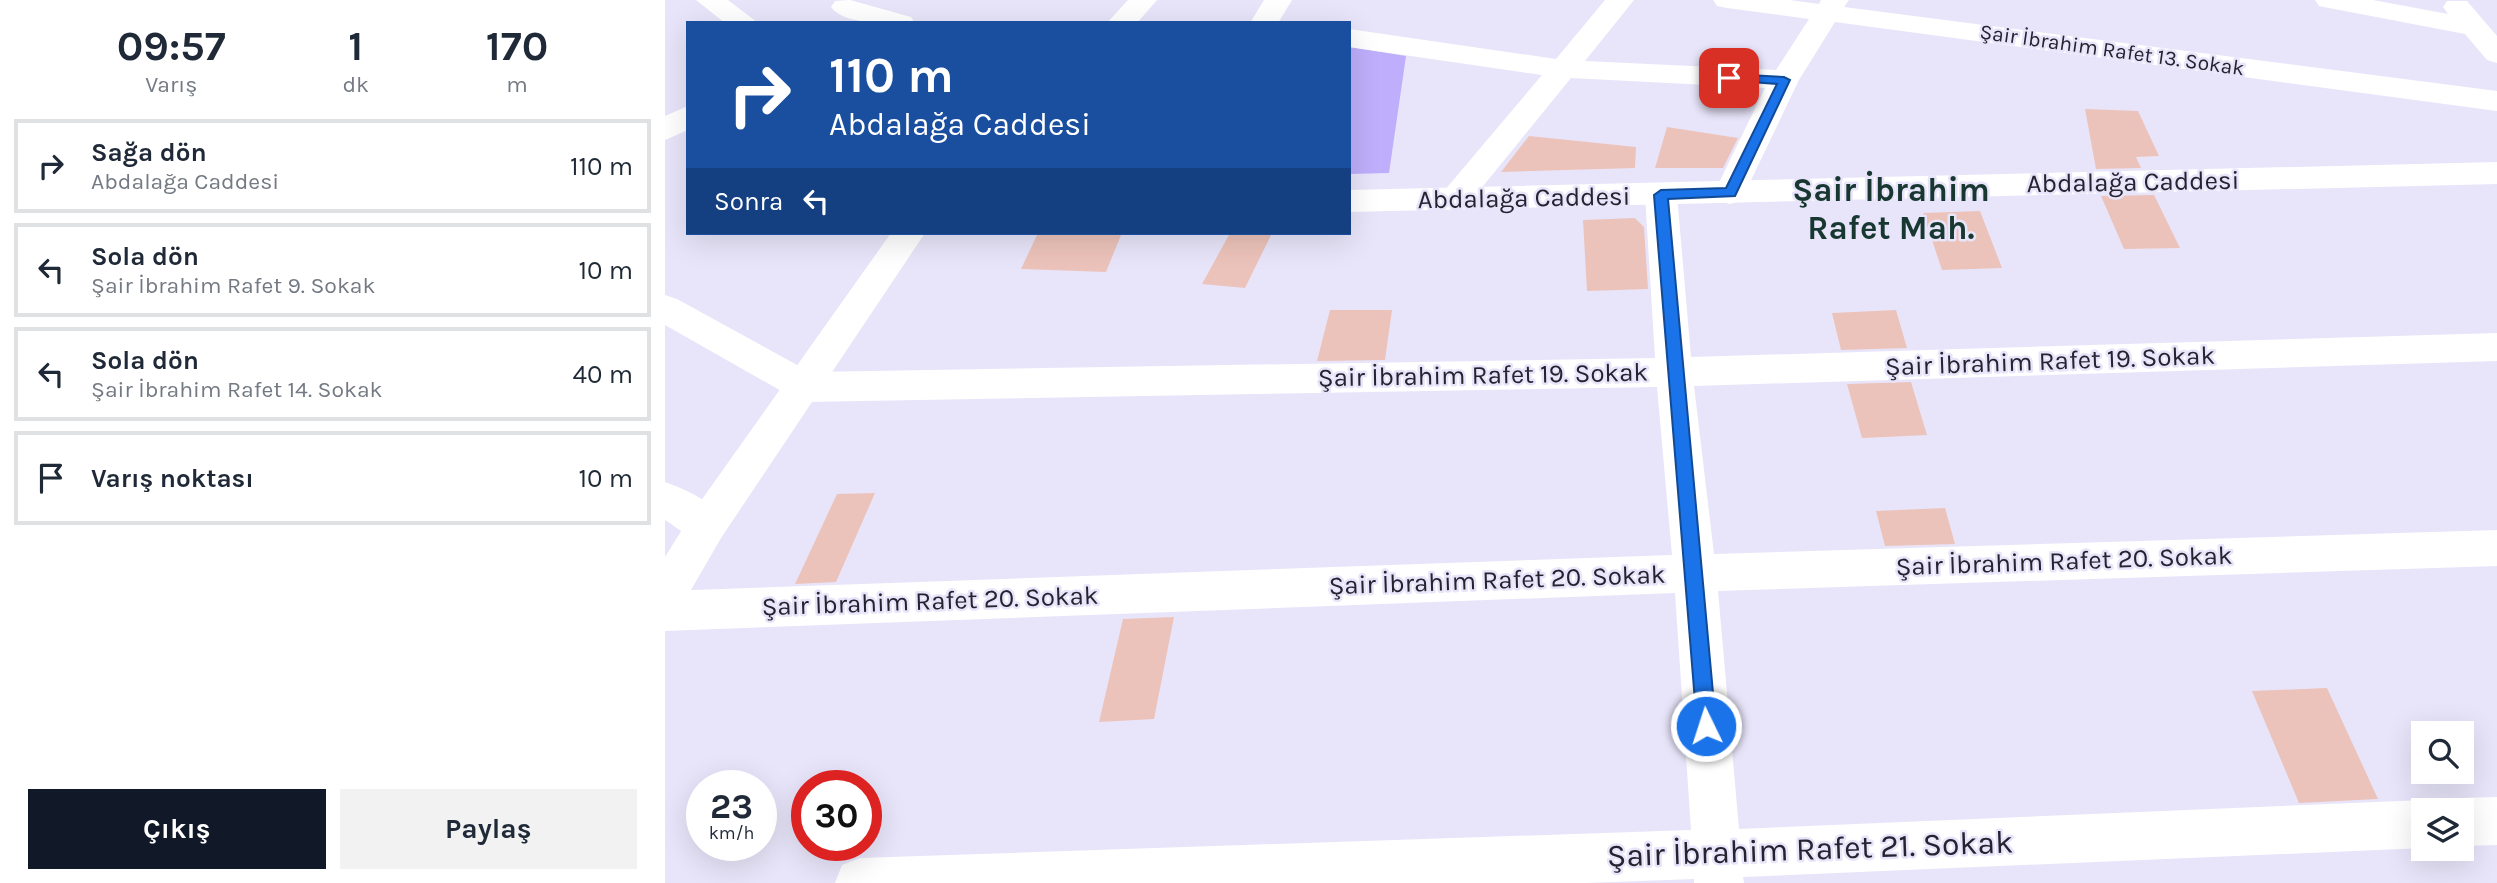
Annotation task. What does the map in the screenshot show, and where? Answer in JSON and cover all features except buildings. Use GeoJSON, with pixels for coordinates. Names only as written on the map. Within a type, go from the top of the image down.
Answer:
{"type":"FeatureCollection","features":[{"type":"Feature","properties":{"kind":"street"},"geometry":{"type":"LineString","coordinates":[[710,0],[741,21]]}},
{"type":"Feature","properties":{"kind":"street"},"geometry":{"type":"LineString","coordinates":[[1123,21],[1143,0]]}},
{"type":"Feature","properties":{"kind":"street"},"geometry":{"type":"LineString","coordinates":[[1265,21],[1278,0]]}},
{"type":"Feature","properties":{"kind":"street"},"geometry":{"type":"LineString","coordinates":[[1455,200],[1620,0]]}},
{"type":"Feature","properties":{"kind":"street","name":"Şair İbrahim Rafet 13. Sokak"},"geometry":{"type":"LineString","coordinates":[[1727,0],[1831,6],[2497,101]]}},
{"type":"Feature","properties":{"kind":"street"},"geometry":{"type":"LineString","coordinates":[[2329,0],[2490,44]]}},
{"type":"Feature","properties":{"kind":"street"},"geometry":{"type":"LineString","coordinates":[[2452,0],[2490,44]]}},
{"type":"Feature","properties":{"kind":"street"},"geometry":{"type":"LineString","coordinates":[[1730,193],[1784,80],[1831,6]]}},
{"type":"Feature","properties":{"kind":"street"},"geometry":{"type":"LineString","coordinates":[[841,10],[892,21]]}},
{"type":"Feature","properties":{"kind":"street"},"geometry":{"type":"LineString","coordinates":[[1351,37],[1565,69],[1784,80]]}},
{"type":"Feature","properties":{"kind":"street"},"geometry":{"type":"LineString","coordinates":[[665,130],[686,117]]}},
{"type":"Feature","properties":{"kind":"street","name":"Abdalağa Caddesi"},"geometry":{"type":"LineString","coordinates":[[1351,201],[2497,173]]}},
{"type":"Feature","properties":{"kind":"street"},"geometry":{"type":"LineString","coordinates":[[1661,195],[1674,372],[1695,573],[1717,868]]}},
{"type":"Feature","properties":{"kind":"street"},"geometry":{"type":"LineString","coordinates":[[665,595],[708,525],[907,235]]}},
{"type":"Feature","properties":{"kind":"street"},"geometry":{"type":"LineString","coordinates":[[665,308],[805,387]]}},
{"type":"Feature","properties":{"kind":"street","name":"Şair İbrahim Rafet 19. Sokak"},"geometry":{"type":"LineString","coordinates":[[805,387],[1674,372],[2497,347]]}},
{"type":"Feature","properties":{"kind":"street"},"geometry":{"type":"LineString","coordinates":[[665,499],[708,525]]}},
{"type":"Feature","properties":{"kind":"street","name":"Şair İbrahim Rafet 20. Sokak"},"geometry":{"type":"LineString","coordinates":[[665,611],[1695,573],[2497,548]]}},
{"type":"Feature","properties":{"kind":"street"},"geometry":{"type":"LineString","coordinates":[[2474,822],[2497,821]]}},
{"type":"Feature","properties":{"kind":"street","name":"Şair İbrahim Rafet 21. Sokak"},"geometry":{"type":"LineString","coordinates":[[860,883],[1717,868],[2411,825]]}},
{"type":"Feature","properties":{"kind":"shaded area"},"geometry":{"type":"Polygon","coordinates":[[[1351,47],[1406,56],[1389,173],[1351,174],[1351,47]]]}},
{"type":"Feature","properties":{"kind":"district","name":"Şair İbrahim Rafet Mah."},"geometry":{"type":"Point","coordinates":[1891,209]}},
{"type":"Feature","properties":{"kind":"route"},"geometry":{"type":"LineString","coordinates":[[1706,726],[1661,195],[1730,193],[1784,80],[1729,78]]}}]}
